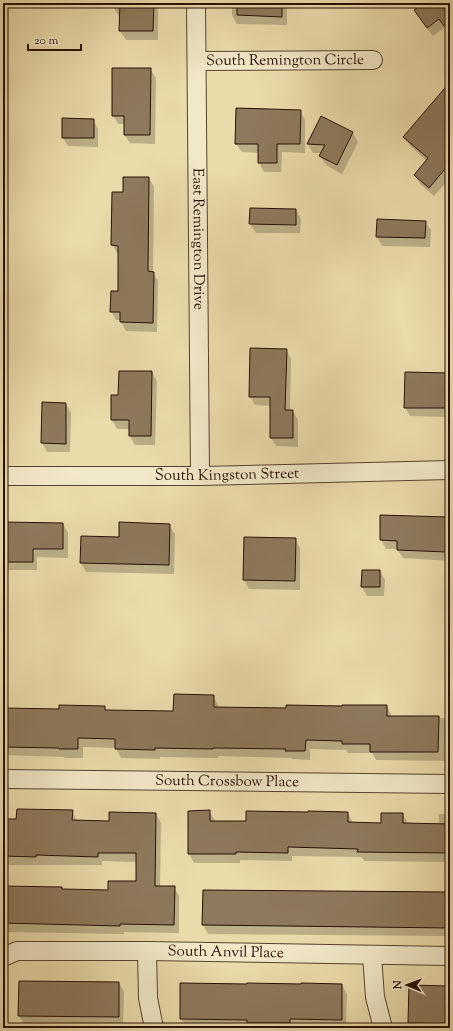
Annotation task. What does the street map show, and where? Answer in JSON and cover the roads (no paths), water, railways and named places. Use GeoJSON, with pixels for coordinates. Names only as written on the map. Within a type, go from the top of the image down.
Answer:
{"type":"FeatureCollection","features":[{"type":"Feature","properties":{"kind":"street","name":"East Remington Drive"},"geometry":{"type":"LineString","coordinates":[[196,3],[200,476]]}},
{"type":"Feature","properties":{"kind":"street","name":"South Remington Circle"},"geometry":{"type":"LineString","coordinates":[[197,61],[373,60]]}},
{"type":"Feature","properties":{"kind":"street","name":"South Kingston Street"},"geometry":{"type":"LineString","coordinates":[[3,476],[200,476],[450,470]]}},
{"type":"Feature","properties":{"kind":"street","name":"South Crossbow Place"},"geometry":{"type":"LineString","coordinates":[[3,778],[450,784]]}},
{"type":"Feature","properties":{"kind":"street","name":"South Anvil Place"},"geometry":{"type":"LineString","coordinates":[[3,957],[17,951],[147,951],[450,956]]}},
{"type":"Feature","properties":{"kind":"street"},"geometry":{"type":"LineString","coordinates":[[147,951],[148,998],[154,1028]]}},
{"type":"Feature","properties":{"kind":"street"},"geometry":{"type":"LineString","coordinates":[[372,955],[375,997],[383,1028]]}}]}
